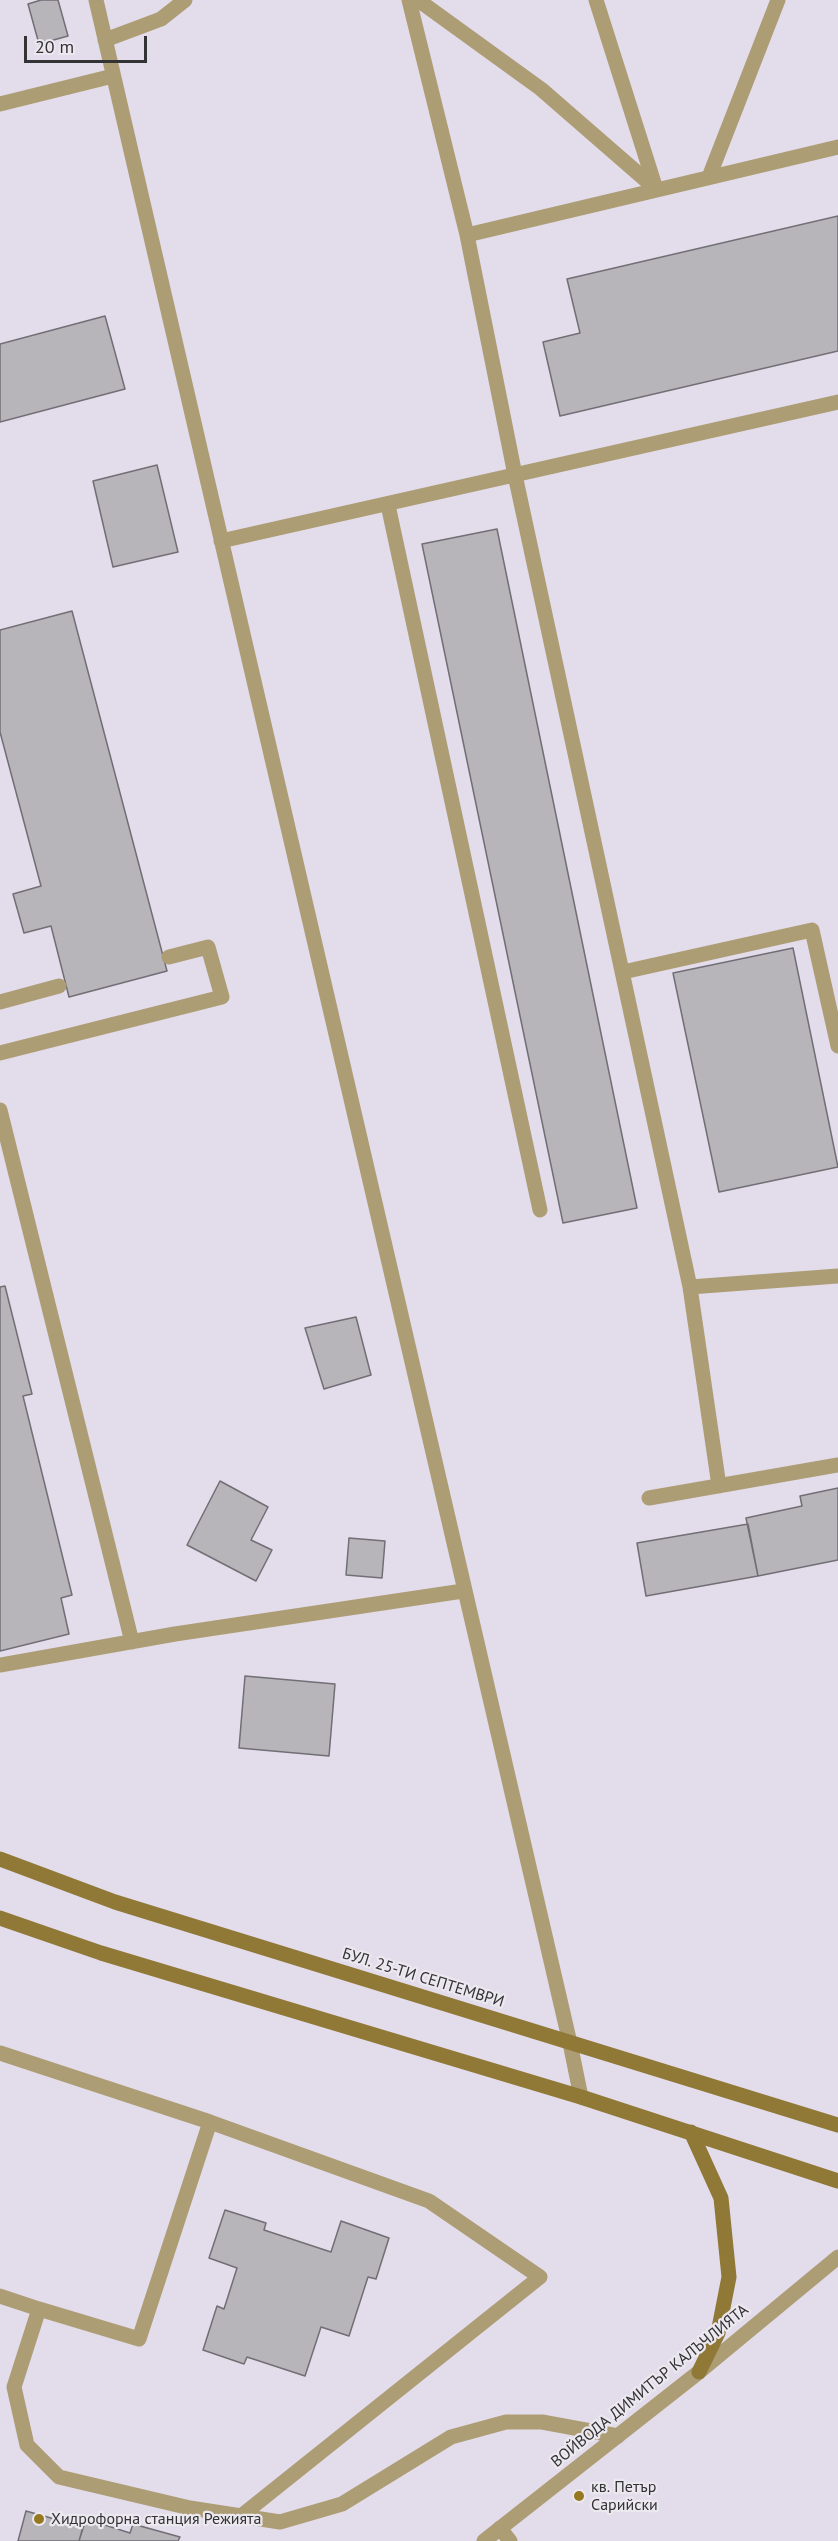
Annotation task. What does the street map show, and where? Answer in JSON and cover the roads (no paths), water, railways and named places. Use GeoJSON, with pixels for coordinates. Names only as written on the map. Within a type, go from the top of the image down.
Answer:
{"type":"FeatureCollection","features":[{"type":"Feature","properties":{"kind":"main road","name":"БУЛ. 25-ТИ СЕПТЕМВРИ"},"geometry":{"type":"LineString","coordinates":[[0,1859],[115,1902],[838,2125]]}},
{"type":"Feature","properties":{"kind":"main road"},"geometry":{"type":"LineString","coordinates":[[0,1918],[101,1953],[580,2097],[838,2181]]}},
{"type":"Feature","properties":{"kind":"main road"},"geometry":{"type":"LineString","coordinates":[[691,2132],[721,2198],[729,2277],[718,2333],[699,2372]]}},
{"type":"Feature","properties":{"kind":"street"},"geometry":{"type":"LineString","coordinates":[[96,0],[570,2043],[580,2097]]}},
{"type":"Feature","properties":{"kind":"street"},"geometry":{"type":"LineString","coordinates":[[105,40],[161,19],[185,0]]}},
{"type":"Feature","properties":{"kind":"street"},"geometry":{"type":"LineString","coordinates":[[409,0],[467,235],[515,475],[690,1287],[719,1486]]}},
{"type":"Feature","properties":{"kind":"street"},"geometry":{"type":"LineString","coordinates":[[418,0],[541,89],[656,189]]}},
{"type":"Feature","properties":{"kind":"street"},"geometry":{"type":"LineString","coordinates":[[596,0],[656,189]]}},
{"type":"Feature","properties":{"kind":"street"},"geometry":{"type":"LineString","coordinates":[[709,177],[778,0]]}},
{"type":"Feature","properties":{"kind":"street"},"geometry":{"type":"LineString","coordinates":[[0,104],[113,76]]}},
{"type":"Feature","properties":{"kind":"street"},"geometry":{"type":"LineString","coordinates":[[467,235],[838,147]]}},
{"type":"Feature","properties":{"kind":"street"},"geometry":{"type":"LineString","coordinates":[[221,541],[838,402]]}},
{"type":"Feature","properties":{"kind":"street"},"geometry":{"type":"LineString","coordinates":[[388,505],[540,1210]]}},
{"type":"Feature","properties":{"kind":"street"},"geometry":{"type":"LineString","coordinates":[[623,972],[812,930],[838,1046]]}},
{"type":"Feature","properties":{"kind":"street"},"geometry":{"type":"LineString","coordinates":[[0,1053],[222,997],[208,947],[169,957]]}},
{"type":"Feature","properties":{"kind":"street"},"geometry":{"type":"LineString","coordinates":[[0,1002],[59,986]]}},
{"type":"Feature","properties":{"kind":"street"},"geometry":{"type":"LineString","coordinates":[[0,1110],[132,1642]]}},
{"type":"Feature","properties":{"kind":"street"},"geometry":{"type":"LineString","coordinates":[[690,1287],[838,1276]]}},
{"type":"Feature","properties":{"kind":"street"},"geometry":{"type":"LineString","coordinates":[[649,1498],[838,1465]]}},
{"type":"Feature","properties":{"kind":"street"},"geometry":{"type":"LineString","coordinates":[[0,1665],[464,1590]]}},
{"type":"Feature","properties":{"kind":"street"},"geometry":{"type":"LineString","coordinates":[[0,2053],[210,2122],[429,2200],[540,2277],[241,2516]]}},
{"type":"Feature","properties":{"kind":"street"},"geometry":{"type":"LineString","coordinates":[[0,2296],[139,2339],[210,2122]]}},
{"type":"Feature","properties":{"kind":"street","name":"ВОЙВОДА ДИМИТЪР КАЛЪЧЛИЯТА"},"geometry":{"type":"LineString","coordinates":[[484,2541],[699,2372],[838,2257]]}},
{"type":"Feature","properties":{"kind":"street"},"geometry":{"type":"LineString","coordinates":[[39,2309],[7,2385],[27,2445],[59,2478],[190,2508],[280,2522],[342,2504],[451,2437],[506,2422],[542,2422],[618,2436]]}},
{"type":"Feature","properties":{"kind":"street"},"geometry":{"type":"LineString","coordinates":[[500,2529],[510,2541]]}},
{"type":"Feature","properties":{"kind":"place","name":"кв. Петър Сарийски"},"geometry":{"type":"Point","coordinates":[579,2496]}},
{"type":"Feature","properties":{"kind":"place","name":"Хидрофорна станция Режията"},"geometry":{"type":"Point","coordinates":[39,2519]}}]}
